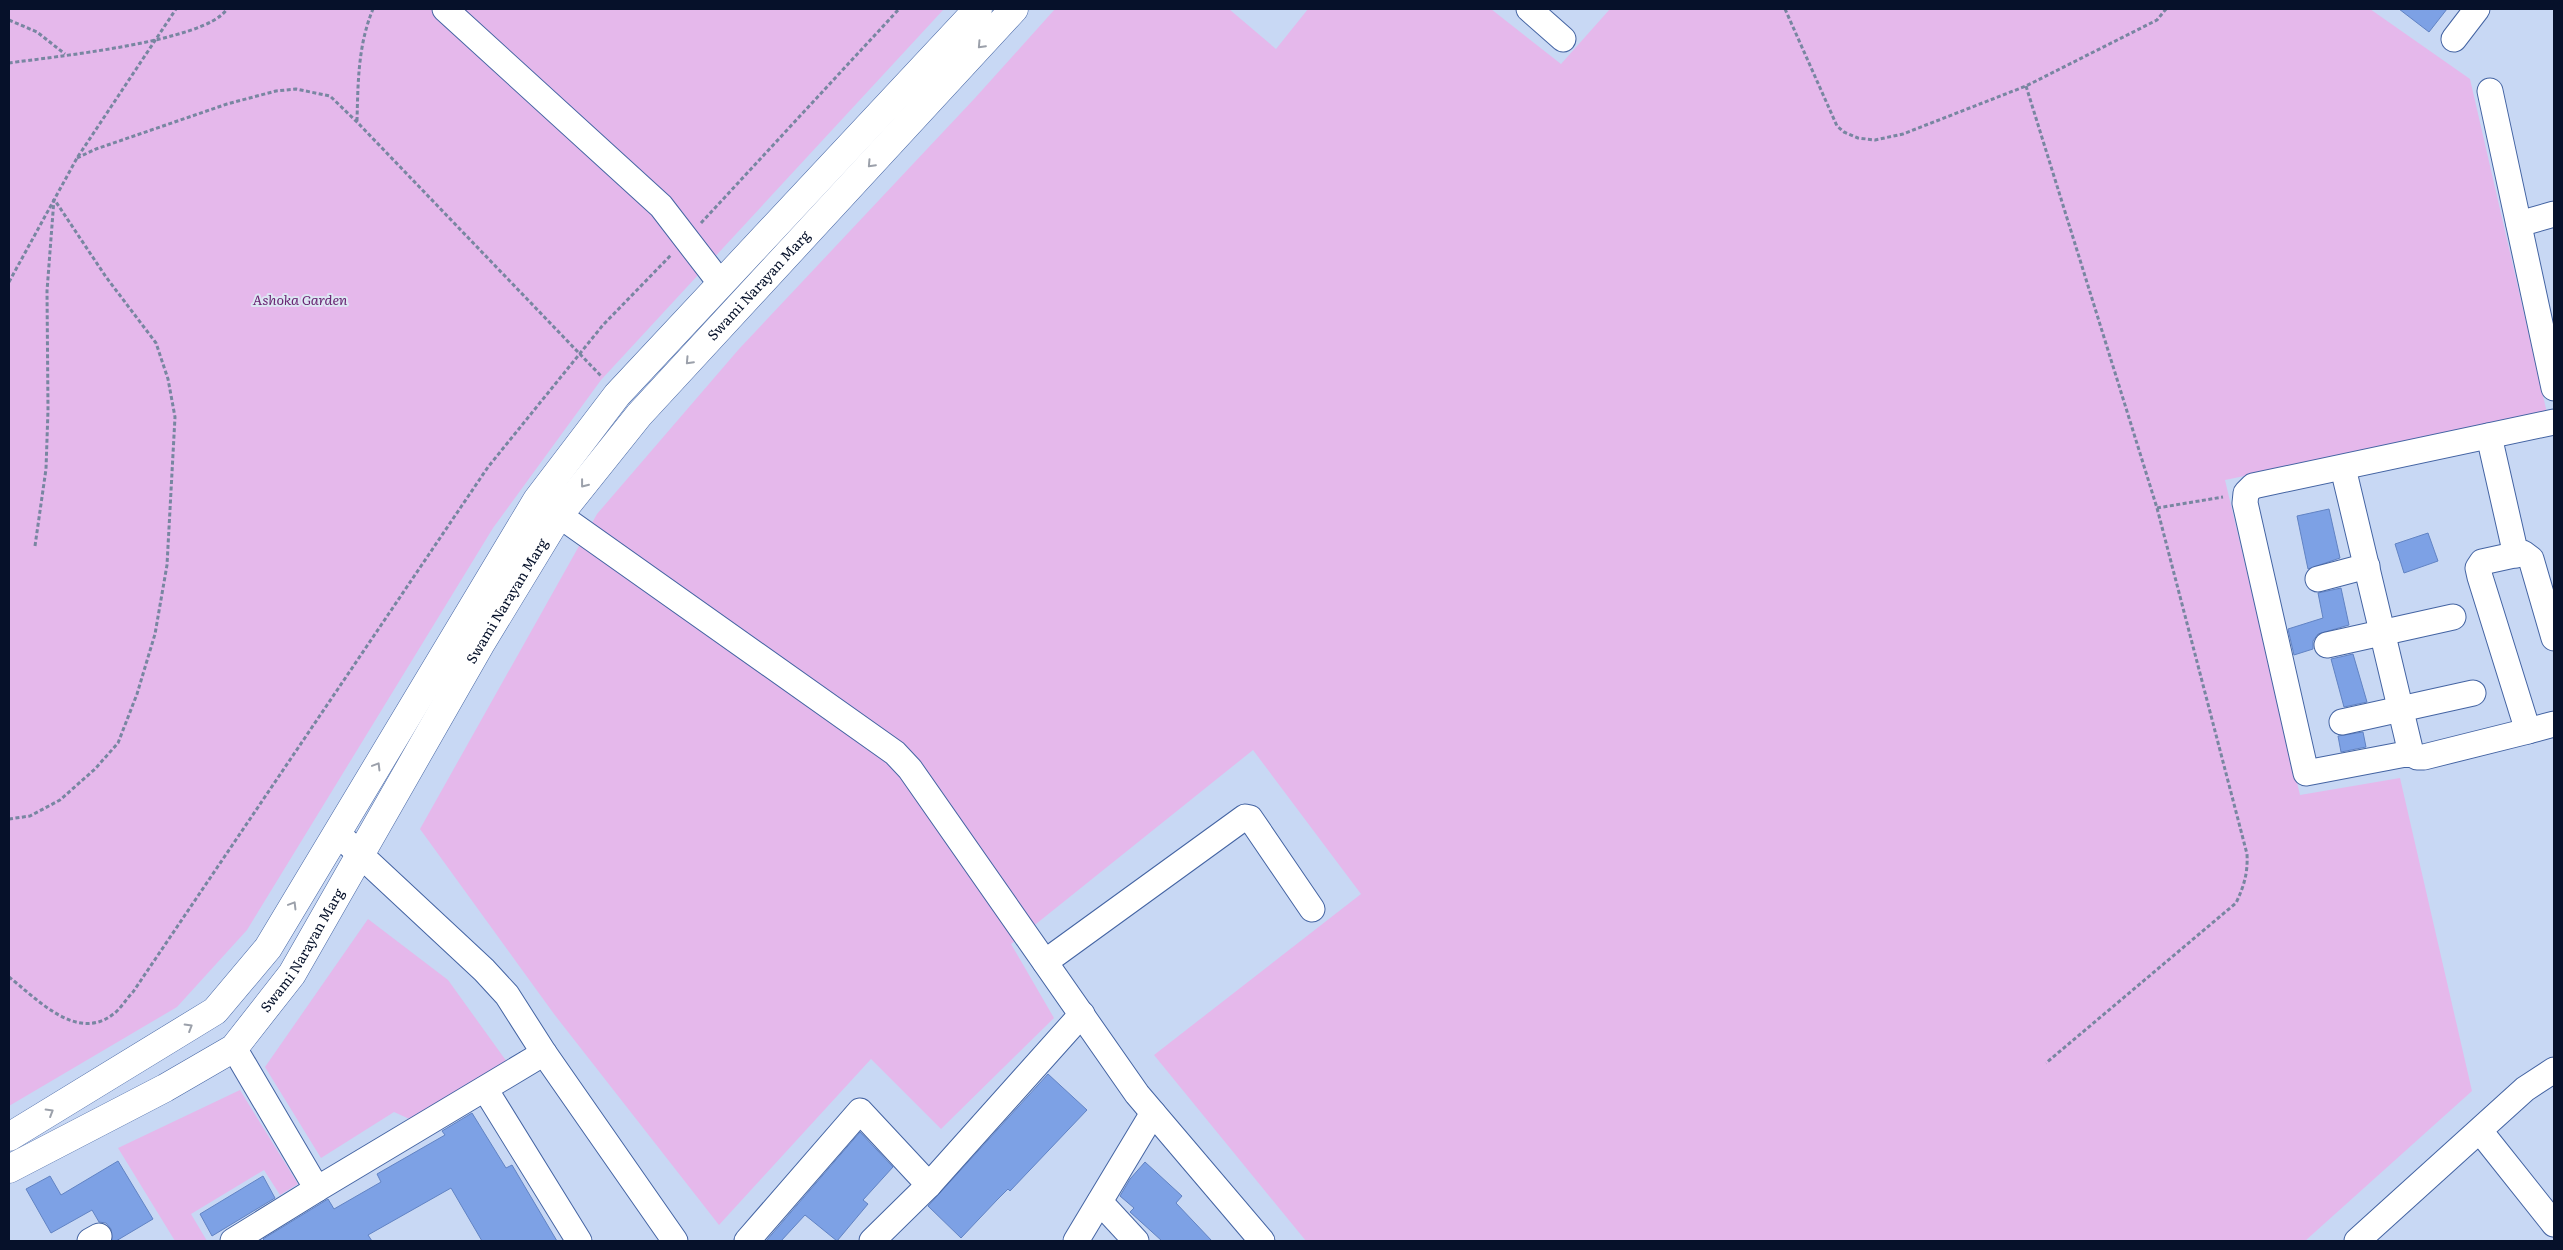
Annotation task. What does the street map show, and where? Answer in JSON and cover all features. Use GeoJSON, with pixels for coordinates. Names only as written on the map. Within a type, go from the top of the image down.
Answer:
{"type":"FeatureCollection","features":[{"type":"Feature","properties":{"kind":"main road","name":"Swami Narayan Marg"},"geometry":{"type":"LineString","coordinates":[[9,1137],[215,1011],[268,948],[337,833],[548,508],[618,394],[978,9]]}},
{"type":"Feature","properties":{"kind":"main road","name":"Swami Narayan Marg"},"geometry":{"type":"LineString","coordinates":[[9,1169],[165,1088],[234,1048],[292,974],[480,645],[548,508],[639,415],[1014,9]]}},
{"type":"Feature","properties":{"kind":"street"},"geometry":{"type":"LineString","coordinates":[[445,9],[661,206],[721,284]]}},
{"type":"Feature","properties":{"kind":"street"},"geometry":{"type":"LineString","coordinates":[[1529,9],[1562,39]]}},
{"type":"Feature","properties":{"kind":"street"},"geometry":{"type":"LineString","coordinates":[[2454,39],[2477,9]]}},
{"type":"Feature","properties":{"kind":"street"},"geometry":{"type":"LineString","coordinates":[[2490,91],[2554,388]]}},
{"type":"Feature","properties":{"kind":"street"},"geometry":{"type":"LineString","coordinates":[[2519,224],[2554,214]]}},
{"type":"Feature","properties":{"kind":"street"},"geometry":{"type":"LineString","coordinates":[[2412,753],[2306,773],[2245,503],[2246,493],[2253,486],[2554,422]]}},
{"type":"Feature","properties":{"kind":"street"},"geometry":{"type":"LineString","coordinates":[[2489,436],[2516,555]]}},
{"type":"Feature","properties":{"kind":"street"},"geometry":{"type":"LineString","coordinates":[[2343,468],[2412,753],[2417,757],[2424,757],[2554,724]]}},
{"type":"Feature","properties":{"kind":"street"},"geometry":{"type":"LineString","coordinates":[[548,508],[895,753],[922,785],[1137,1094],[1262,1241]]}},
{"type":"Feature","properties":{"kind":"street"},"geometry":{"type":"LineString","coordinates":[[2528,731],[2478,568],[2482,562],[2522,553],[2531,559],[2554,638]]}},
{"type":"Feature","properties":{"kind":"street"},"geometry":{"type":"LineString","coordinates":[[2318,579],[2367,566]]}},
{"type":"Feature","properties":{"kind":"street"},"geometry":{"type":"LineString","coordinates":[[2328,645],[2453,617]]}},
{"type":"Feature","properties":{"kind":"street"},"geometry":{"type":"LineString","coordinates":[[2342,722],[2473,693]]}},
{"type":"Feature","properties":{"kind":"street"},"geometry":{"type":"LineString","coordinates":[[1045,962],[1245,817],[1250,818],[1312,909]]}},
{"type":"Feature","properties":{"kind":"street"},"geometry":{"type":"LineString","coordinates":[[337,833],[507,994],[544,1053],[675,1241]]}},
{"type":"Feature","properties":{"kind":"street"},"geometry":{"type":"LineString","coordinates":[[872,1241],[929,1186],[1082,1014]]}},
{"type":"Feature","properties":{"kind":"street"},"geometry":{"type":"LineString","coordinates":[[234,1048],[317,1189]]}},
{"type":"Feature","properties":{"kind":"street"},"geometry":{"type":"LineString","coordinates":[[233,1241],[544,1053]]}},
{"type":"Feature","properties":{"kind":"street"},"geometry":{"type":"LineString","coordinates":[[2357,1241],[2525,1089],[2554,1070]]}},
{"type":"Feature","properties":{"kind":"street"},"geometry":{"type":"LineString","coordinates":[[485,1089],[579,1241]]}},
{"type":"Feature","properties":{"kind":"street"},"geometry":{"type":"LineString","coordinates":[[748,1241],[860,1111],[929,1186]]}},
{"type":"Feature","properties":{"kind":"street"},"geometry":{"type":"LineString","coordinates":[[1076,1241],[1153,1113]]}},
{"type":"Feature","properties":{"kind":"street"},"geometry":{"type":"LineString","coordinates":[[2480,1131],[2554,1224]]}},
{"type":"Feature","properties":{"kind":"street"},"geometry":{"type":"LineString","coordinates":[[1100,1202],[1136,1241]]}},
{"type":"Feature","properties":{"kind":"street"},"geometry":{"type":"LineString","coordinates":[[2544,1241],[2554,1234]]}},
{"type":"Feature","properties":{"kind":"path"},"geometry":{"type":"LineString","coordinates":[[9,282],[78,158],[176,9]]}},
{"type":"Feature","properties":{"kind":"path"},"geometry":{"type":"LineString","coordinates":[[9,63],[155,40],[201,26],[217,18],[227,9]]}},
{"type":"Feature","properties":{"kind":"path"},"geometry":{"type":"LineString","coordinates":[[357,122],[358,67],[367,24],[373,9]]}},
{"type":"Feature","properties":{"kind":"path"},"geometry":{"type":"LineString","coordinates":[[9,977],[68,1021],[85,1024],[100,1022],[113,1015],[133,992],[488,467],[580,352],[899,9]]}},
{"type":"Feature","properties":{"kind":"path"},"geometry":{"type":"LineString","coordinates":[[1785,9],[1837,126],[1844,132],[1858,138],[1875,140],[1903,134],[2026,86],[2157,20],[2166,9]]}},
{"type":"Feature","properties":{"kind":"path"},"geometry":{"type":"LineString","coordinates":[[9,20],[37,32],[65,54]]}},
{"type":"Feature","properties":{"kind":"path"},"geometry":{"type":"LineString","coordinates":[[2026,86],[2158,508],[2247,854],[2246,883],[2236,903],[2046,1063]]}},
{"type":"Feature","properties":{"kind":"path"},"geometry":{"type":"LineString","coordinates":[[78,158],[96,149],[228,104],[276,91],[296,90],[330,96],[580,352],[618,394]]}},
{"type":"Feature","properties":{"kind":"path"},"geometry":{"type":"LineString","coordinates":[[36,546],[46,469],[48,410],[47,291],[54,199]]}},
{"type":"Feature","properties":{"kind":"path"},"geometry":{"type":"LineString","coordinates":[[9,819],[30,816],[60,800],[95,769],[118,743],[138,694],[155,634],[167,565],[174,417],[168,379],[156,343],[106,277],[54,199]]}},
{"type":"Feature","properties":{"kind":"path"},"geometry":{"type":"LineString","coordinates":[[2158,508],[2246,493]]}},
{"type":"Feature","properties":{"kind":"green space","name":"Ashoka Garden"},"geometry":{"type":"Polygon","coordinates":[[[9,9],[944,9],[601,380],[493,528],[247,930],[177,1007],[9,1106],[9,9]]]}},
{"type":"Feature","properties":{"kind":"green space"},"geometry":{"type":"Polygon","coordinates":[[[1055,9],[1229,9],[1276,49],[1308,9],[1491,9],[1561,64],[1610,9],[2370,9],[2470,79],[2547,413],[2225,480],[2300,795],[2400,778],[2472,1091],[2305,1241],[1306,1241],[1154,1055],[1361,894],[1253,750],[1011,944],[1054,1018],[941,1129],[871,1059],[719,1225],[554,1014],[420,829],[597,514],[739,349],[975,98],[1055,9]]]}},
{"type":"Feature","properties":{"kind":"green space"},"geometry":{"type":"Polygon","coordinates":[[[368,919],[448,980],[507,1062],[414,1121],[394,1112],[321,1158],[265,1067],[368,919]]]}},
{"type":"Feature","properties":{"kind":"green space"},"geometry":{"type":"Polygon","coordinates":[[[240,1090],[298,1184],[280,1195],[264,1170],[191,1214],[207,1241],[175,1241],[118,1148],[240,1090]]]}},
{"type":"Feature","properties":{"kind":"building"},"geometry":{"type":"Polygon","coordinates":[[[2399,9],[2447,9],[2429,32],[2399,9]]]}},
{"type":"Feature","properties":{"kind":"building"},"geometry":{"type":"Polygon","coordinates":[[[2329,509],[2340,558],[2308,569],[2297,516],[2329,509]]]}},
{"type":"Feature","properties":{"kind":"building"},"geometry":{"type":"Polygon","coordinates":[[[2428,533],[2438,561],[2404,573],[2395,544],[2428,533]]]}},
{"type":"Feature","properties":{"kind":"building"},"geometry":{"type":"Polygon","coordinates":[[[2341,588],[2349,625],[2318,634],[2313,641],[2313,649],[2294,655],[2288,629],[2323,618],[2318,593],[2341,588]]]}},
{"type":"Feature","properties":{"kind":"building"},"geometry":{"type":"Polygon","coordinates":[[[2353,654],[2367,702],[2344,707],[2331,659],[2353,654]]]}},
{"type":"Feature","properties":{"kind":"building"},"geometry":{"type":"Polygon","coordinates":[[[2363,732],[2366,747],[2341,752],[2338,736],[2363,732]]]}},
{"type":"Feature","properties":{"kind":"building"},"geometry":{"type":"Polygon","coordinates":[[[1048,1074],[1087,1110],[1010,1191],[1008,1189],[961,1238],[928,1206],[1048,1074]]]}},
{"type":"Feature","properties":{"kind":"building"},"geometry":{"type":"Polygon","coordinates":[[[472,1113],[506,1168],[512,1165],[557,1241],[482,1241],[451,1188],[368,1235],[372,1241],[265,1241],[263,1239],[328,1199],[334,1209],[381,1182],[377,1174],[445,1135],[442,1131],[472,1113]]]}},
{"type":"Feature","properties":{"kind":"building"},"geometry":{"type":"Polygon","coordinates":[[[860,1132],[893,1167],[863,1200],[868,1204],[837,1241],[805,1215],[781,1241],[766,1241],[860,1132]]]}},
{"type":"Feature","properties":{"kind":"building"},"geometry":{"type":"Polygon","coordinates":[[[118,1161],[153,1219],[116,1241],[112,1241],[111,1229],[106,1223],[99,1222],[92,1210],[51,1233],[26,1189],[50,1176],[61,1195],[118,1161]]]}},
{"type":"Feature","properties":{"kind":"building"},"geometry":{"type":"Polygon","coordinates":[[[1145,1162],[1182,1196],[1176,1203],[1212,1241],[1162,1241],[1130,1212],[1134,1208],[1120,1196],[1130,1179],[1145,1162]]]}},
{"type":"Feature","properties":{"kind":"building"},"geometry":{"type":"Polygon","coordinates":[[[263,1176],[275,1198],[212,1236],[200,1214],[263,1176]]]}}]}
